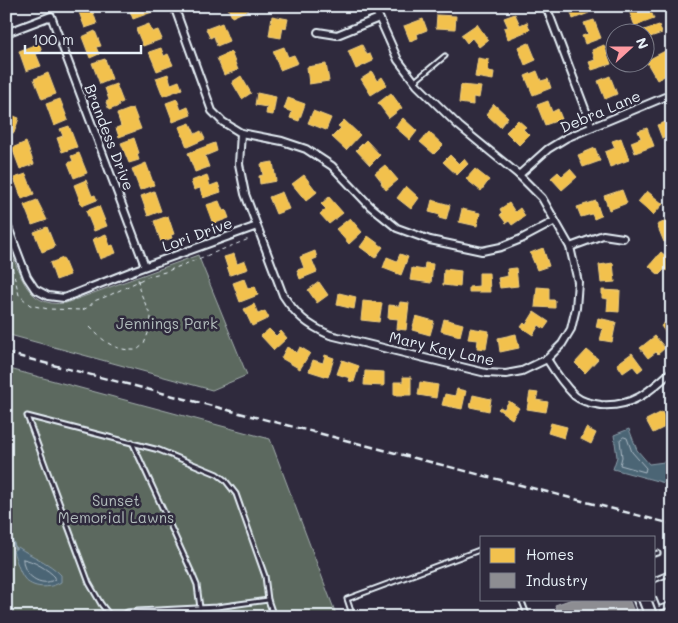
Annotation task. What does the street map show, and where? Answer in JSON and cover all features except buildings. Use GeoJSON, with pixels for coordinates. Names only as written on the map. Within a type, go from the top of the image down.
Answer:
{"type":"FeatureCollection","features":[{"type":"Feature","properties":{"kind":"street"},"geometry":{"type":"LineString","coordinates":[[174,6],[212,110],[223,122],[242,133],[282,141],[306,149],[332,166],[370,206],[397,228],[430,240],[482,251],[508,244],[555,221]]}},
{"type":"Feature","properties":{"kind":"street","name":"Mary Kay Lane"},"geometry":{"type":"LineString","coordinates":[[242,133],[239,164],[245,194],[283,295],[292,309],[314,328],[330,335],[486,373],[506,374],[522,371],[547,359],[562,344],[572,328],[578,282],[570,247],[542,198],[519,176],[459,126],[414,82],[398,60],[374,6]]}},
{"type":"Feature","properties":{"kind":"street"},"geometry":{"type":"LineString","coordinates":[[546,6],[592,127]]}},
{"type":"Feature","properties":{"kind":"street","name":"Brandess Drive"},"geometry":{"type":"LineString","coordinates":[[6,33],[51,16],[145,266]]}},
{"type":"Feature","properties":{"kind":"street"},"geometry":{"type":"LineString","coordinates":[[318,32],[337,36],[379,18]]}},
{"type":"Feature","properties":{"kind":"street","name":"Debra Lane"},"geometry":{"type":"LineString","coordinates":[[519,176],[548,149],[566,138],[672,94]]}},
{"type":"Feature","properties":{"kind":"street","name":"Lori Drive"},"geometry":{"type":"LineString","coordinates":[[6,222],[27,277],[35,289],[48,296],[64,298],[145,266],[257,226]]}},
{"type":"Feature","properties":{"kind":"street"},"geometry":{"type":"LineString","coordinates":[[570,247],[603,235],[623,238]]}},
{"type":"Feature","properties":{"kind":"street"},"geometry":{"type":"LineString","coordinates":[[547,359],[562,382],[577,397],[595,404],[614,406],[632,402],[648,392],[672,372]]}},
{"type":"Feature","properties":{"kind":"lane"},"geometry":{"type":"LineString","coordinates":[[414,82],[445,56]]}},
{"type":"Feature","properties":{"kind":"lane"},"geometry":{"type":"LineString","coordinates":[[111,617],[89,584],[27,416],[159,450],[217,474],[231,486],[236,494],[265,576],[268,600],[274,617]]}},
{"type":"Feature","properties":{"kind":"lane"},"geometry":{"type":"LineString","coordinates":[[132,442],[197,585],[200,608]]}},
{"type":"Feature","properties":{"kind":"lane"},"geometry":{"type":"LineString","coordinates":[[353,617],[347,599],[480,550]]}},
{"type":"Feature","properties":{"kind":"lane"},"geometry":{"type":"LineString","coordinates":[[656,579],[671,573]]}},
{"type":"Feature","properties":{"kind":"lane"},"geometry":{"type":"LineString","coordinates":[[118,617],[128,612],[200,608],[268,600]]}},
{"type":"Feature","properties":{"kind":"lane"},"geometry":{"type":"LineString","coordinates":[[521,600],[528,617]]}},
{"type":"Feature","properties":{"kind":"lane"},"geometry":{"type":"LineString","coordinates":[[635,600],[642,617]]}},
{"type":"Feature","properties":{"kind":"lane"},"geometry":{"type":"LineString","coordinates":[[654,600],[661,617]]}},
{"type":"Feature","properties":{"kind":"lane"},"geometry":{"type":"LineString","coordinates":[[658,608],[672,604]]}},
{"type":"Feature","properties":{"kind":"lane"},"geometry":{"type":"LineString","coordinates":[[6,605],[11,617]]}},
{"type":"Feature","properties":{"kind":"lane"},"geometry":{"type":"LineString","coordinates":[[82,617],[99,617]]}},
{"type":"Feature","properties":{"kind":"path"},"geometry":{"type":"LineString","coordinates":[[90,327],[108,344],[119,348],[137,350],[144,344],[150,328],[151,317],[139,289],[139,281],[135,270]]}},
{"type":"Feature","properties":{"kind":"green space","name":"Jennings Park"},"geometry":{"type":"Polygon","coordinates":[[[6,238],[25,284],[41,300],[52,303],[66,303],[198,255],[247,375],[212,390],[6,334],[6,238]]]}},
{"type":"Feature","properties":{"kind":"green space","name":"Sunset Memorial Lawns"},"geometry":{"type":"Polygon","coordinates":[[[6,368],[270,439],[337,617],[6,617],[6,368]]]}},
{"type":"Feature","properties":{"kind":"water"},"geometry":{"type":"Polygon","coordinates":[[[629,429],[637,450],[649,464],[672,461],[672,485],[613,469],[617,457],[614,435],[629,429]]]}},
{"type":"Feature","properties":{"kind":"water"},"geometry":{"type":"Polygon","coordinates":[[[18,547],[56,570],[61,575],[61,582],[52,586],[41,587],[27,582],[13,551],[18,547]]]}},
{"type":"Feature","properties":{"kind":"waterway"},"geometry":{"type":"LineString","coordinates":[[6,526],[15,548]]}},
{"type":"Feature","properties":{"kind":"railway"},"geometry":{"type":"LineString","coordinates":[[6,353],[672,524]]}}]}
